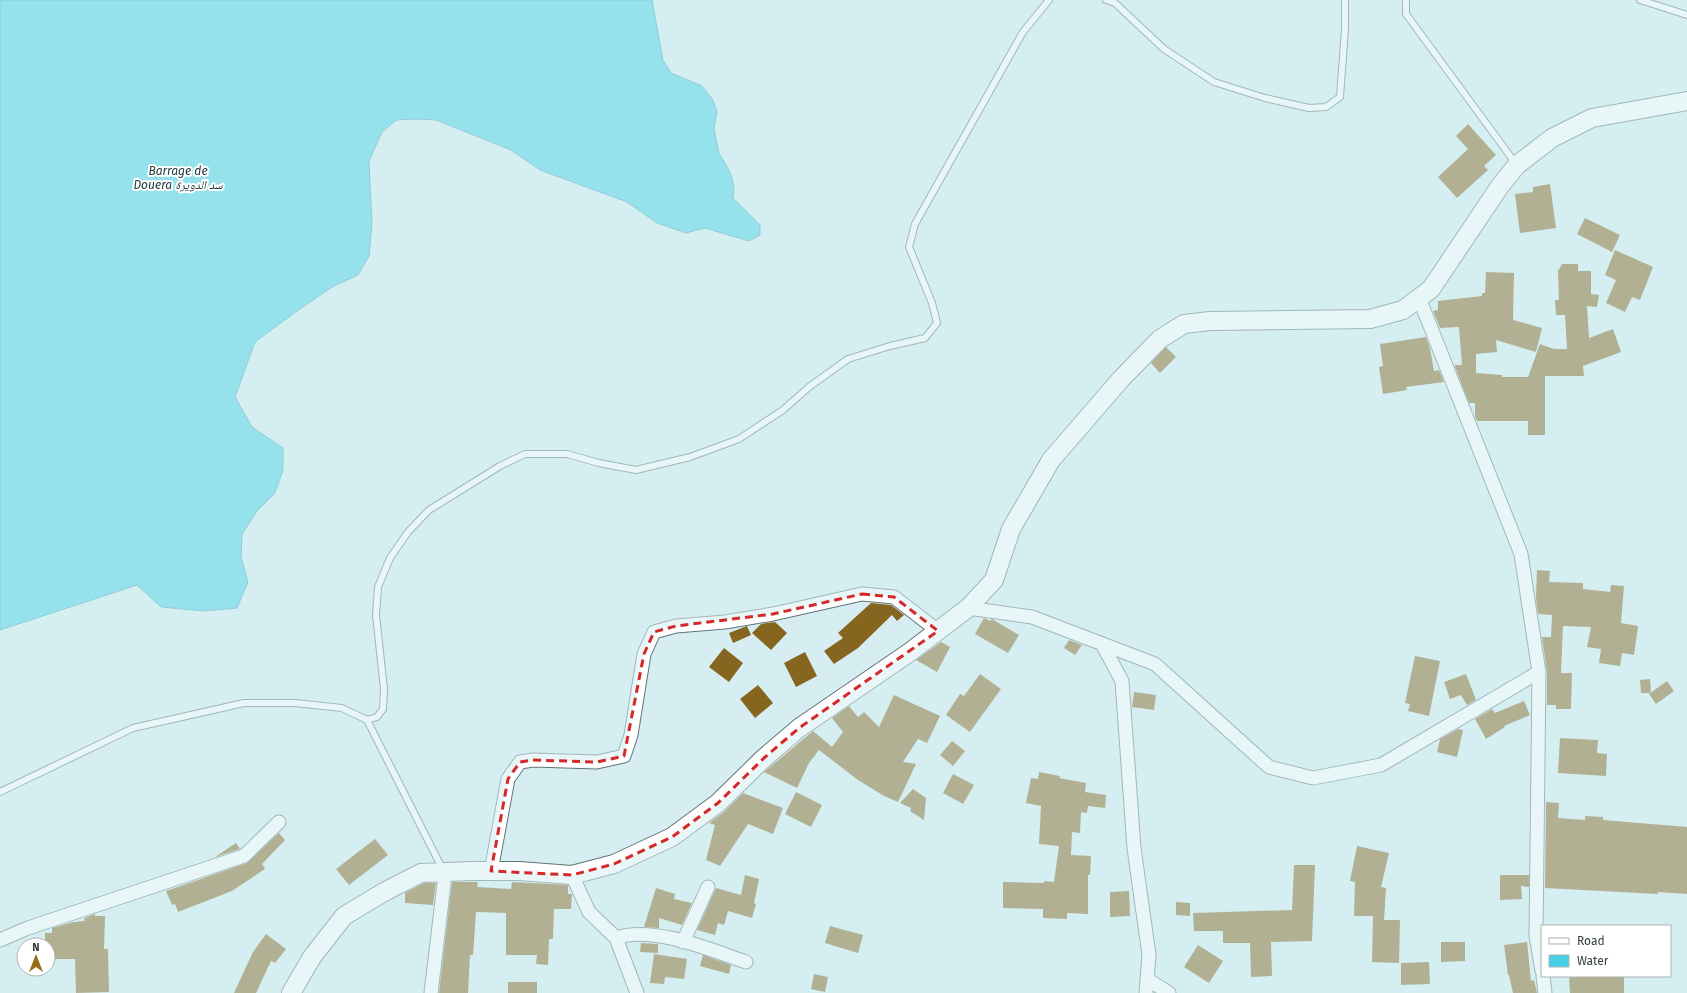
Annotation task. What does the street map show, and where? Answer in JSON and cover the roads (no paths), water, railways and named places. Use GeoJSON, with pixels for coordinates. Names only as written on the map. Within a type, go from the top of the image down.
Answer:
{"type":"FeatureCollection","features":[{"type":"Feature","properties":{"kind":"street"},"geometry":{"type":"LineString","coordinates":[[291,993],[312,958],[344,916],[384,892],[421,873],[519,871],[572,875],[614,864],[672,837],[718,803],[764,758],[799,728],[910,652],[968,608],[994,580],[1011,528],[1051,460],[1121,379],[1160,339],[1184,324],[1210,321],[1370,320],[1403,310],[1431,289],[1500,186],[1517,165],[1552,138],[1592,118],[1687,101]]}},
{"type":"Feature","properties":{"kind":"street"},"geometry":{"type":"LineString","coordinates":[[1419,298],[1521,554],[1539,672],[1536,936],[1541,965]]}},
{"type":"Feature","properties":{"kind":"street"},"geometry":{"type":"LineString","coordinates":[[491,871],[508,780],[520,762],[533,760],[597,762],[624,756],[630,735],[644,654],[654,632],[676,626],[725,622],[773,614],[862,594],[894,597],[938,631]]}},
{"type":"Feature","properties":{"kind":"street"},"geometry":{"type":"LineString","coordinates":[[968,608],[1032,617],[1155,664],[1269,767],[1313,778],[1381,765],[1539,672]]}},
{"type":"Feature","properties":{"kind":"street"},"geometry":{"type":"LineString","coordinates":[[1102,644],[1122,681],[1134,848],[1149,956],[1146,993]]}},
{"type":"Feature","properties":{"kind":"street"},"geometry":{"type":"LineString","coordinates":[[0,940],[28,928],[244,856],[279,822]]}},
{"type":"Feature","properties":{"kind":"street"},"geometry":{"type":"LineString","coordinates":[[431,993],[444,884],[444,872]]}},
{"type":"Feature","properties":{"kind":"street"},"geometry":{"type":"LineString","coordinates":[[572,875],[590,912],[616,938],[637,993]]}},
{"type":"Feature","properties":{"kind":"street"},"geometry":{"type":"LineString","coordinates":[[683,942],[708,887]]}},
{"type":"Feature","properties":{"kind":"street"},"geometry":{"type":"LineString","coordinates":[[616,938],[627,934],[650,934],[683,942],[746,962]]}},
{"type":"Feature","properties":{"kind":"street"},"geometry":{"type":"LineString","coordinates":[[1543,977],[1545,993]]}},
{"type":"Feature","properties":{"kind":"street"},"geometry":{"type":"LineString","coordinates":[[1147,979],[1169,993]]}},
{"type":"Feature","properties":{"kind":"lane"},"geometry":{"type":"LineString","coordinates":[[367,720],[377,717],[383,708],[384,689],[376,615],[378,587],[390,558],[408,532],[429,510],[500,466],[525,454],[567,454],[599,463],[636,470],[690,457],[739,439],[783,410],[809,387],[848,359],[890,346],[924,338],[937,324],[932,303],[909,247],[915,224],[1024,32],[1049,0]]}},
{"type":"Feature","properties":{"kind":"lane"},"geometry":{"type":"LineString","coordinates":[[1106,0],[1115,3],[1164,49],[1214,82],[1265,98],[1309,108],[1326,107],[1340,97],[1345,29],[1345,0]]}},
{"type":"Feature","properties":{"kind":"lane"},"geometry":{"type":"LineString","coordinates":[[1406,0],[1406,14],[1517,165]]}},
{"type":"Feature","properties":{"kind":"lane"},"geometry":{"type":"LineString","coordinates":[[1640,0],[1687,15]]}},
{"type":"Feature","properties":{"kind":"lane"},"geometry":{"type":"LineString","coordinates":[[0,792],[133,728],[244,703],[295,702],[342,708],[367,720],[444,872]]}},
{"type":"Feature","properties":{"kind":"water","name":"Barrage de Douera سد الدويرة"},"geometry":{"type":"Polygon","coordinates":[[[0,0],[652,0],[663,60],[671,73],[702,86],[713,100],[717,112],[714,129],[719,153],[730,172],[734,186],[733,198],[760,225],[760,235],[749,241],[705,228],[686,233],[657,223],[627,202],[540,170],[511,150],[436,120],[396,120],[382,132],[369,161],[372,224],[369,256],[358,275],[332,287],[255,342],[235,397],[252,427],[283,448],[283,470],[275,493],[257,511],[242,534],[241,557],[248,582],[237,608],[204,611],[161,607],[137,585],[0,630],[0,0]]]}}]}
